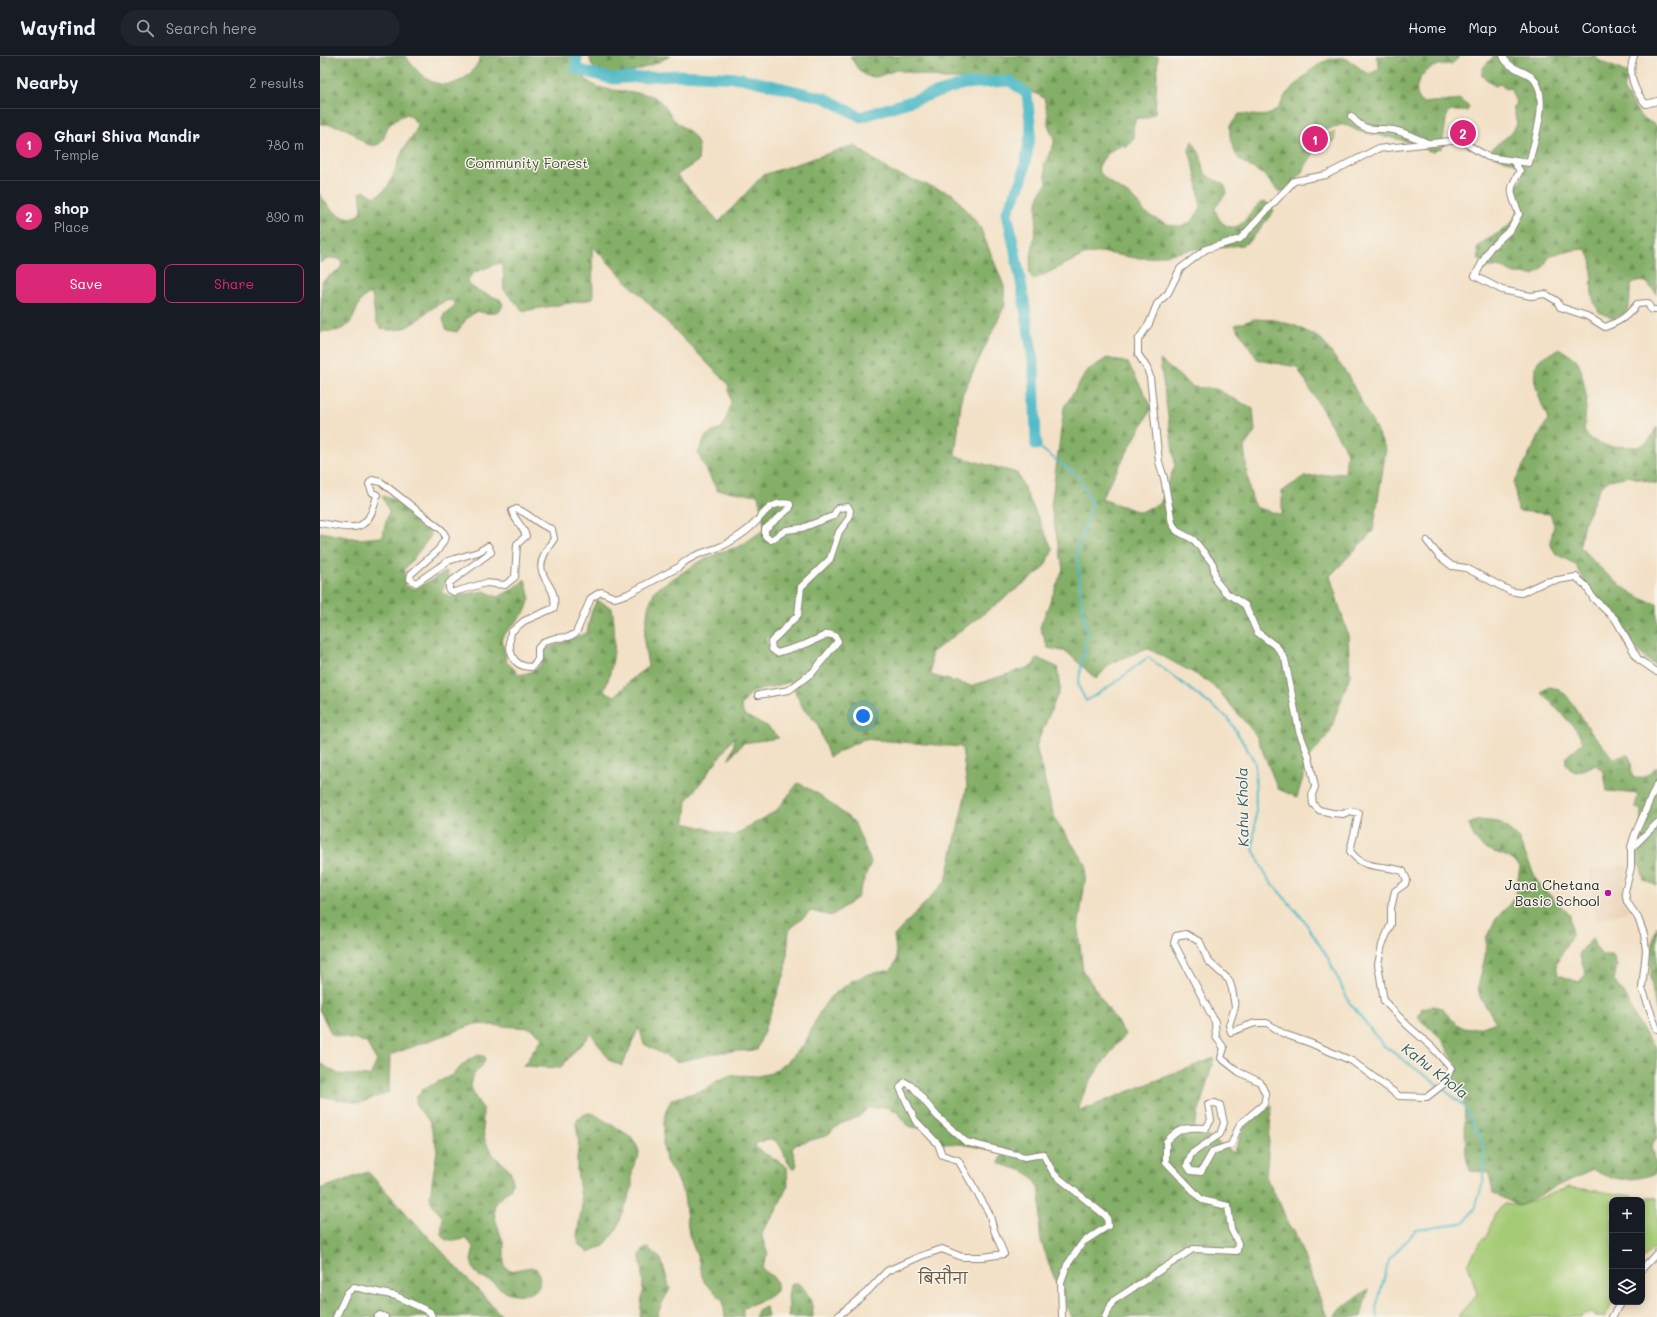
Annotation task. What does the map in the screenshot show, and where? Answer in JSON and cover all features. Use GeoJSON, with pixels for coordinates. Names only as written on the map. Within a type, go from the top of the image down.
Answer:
{"type":"FeatureCollection","features":[{"type":"Feature","properties":{"kind":"street"},"geometry":{"type":"LineString","coordinates":[[1106,1317],[1113,1301],[1193,1249],[1237,1251],[1238,1243],[1231,1228],[1228,1206],[1202,1200],[1166,1162],[1166,1142],[1175,1131],[1206,1128],[1211,1120],[1208,1104],[1215,1103],[1220,1105],[1224,1122],[1220,1134],[1191,1154],[1188,1165],[1191,1171],[1201,1172],[1213,1151],[1232,1145],[1240,1124],[1264,1104],[1266,1095],[1260,1082],[1239,1072],[1221,1058],[1224,1048],[1216,1037],[1215,1022],[1174,943],[1176,936],[1186,934],[1200,942],[1208,961],[1229,980],[1235,1007],[1229,1025],[1231,1032],[1255,1023],[1267,1023],[1284,1034],[1310,1043],[1352,1061],[1399,1096],[1427,1097],[1445,1083],[1451,1068],[1432,1047],[1407,1025],[1384,1001],[1378,964],[1382,945],[1391,924],[1391,908],[1395,891],[1405,884],[1407,880],[1406,876],[1403,871],[1369,865],[1357,860],[1350,851],[1358,813],[1350,811],[1343,814],[1332,814],[1319,810],[1313,804],[1312,795],[1315,787],[1309,758],[1299,731],[1285,660],[1277,647],[1257,632],[1245,605],[1225,592],[1216,580],[1213,564],[1194,540],[1177,531],[1172,523],[1164,478],[1159,462],[1150,378],[1147,368],[1138,354],[1138,340],[1149,324],[1157,304],[1168,293],[1180,268],[1206,249],[1240,239],[1294,181],[1326,175],[1377,149],[1460,140],[1488,158],[1529,163],[1539,123],[1540,88],[1532,77],[1505,62],[1503,56]]}},
{"type":"Feature","properties":{"kind":"street"},"geometry":{"type":"LineString","coordinates":[[1634,56],[1631,71],[1634,88],[1646,104],[1657,101]]}},
{"type":"Feature","properties":{"kind":"street"},"geometry":{"type":"LineString","coordinates":[[1351,116],[1359,125],[1374,130],[1393,130],[1430,143]]}},
{"type":"Feature","properties":{"kind":"street"},"geometry":{"type":"LineString","coordinates":[[1514,162],[1520,171],[1513,182],[1510,192],[1519,214],[1511,229],[1490,248],[1475,276],[1502,290],[1530,296],[1545,294],[1558,301],[1560,307],[1587,316],[1605,327],[1618,322],[1637,304],[1648,303],[1651,310],[1657,310]]}},
{"type":"Feature","properties":{"kind":"street"},"geometry":{"type":"LineString","coordinates":[[320,523],[352,527],[363,526],[370,515],[376,495],[372,492],[369,484],[372,480],[381,482],[442,530],[446,537],[438,550],[411,574],[410,579],[416,583],[448,561],[478,552],[488,546],[491,552],[449,583],[449,590],[454,592],[486,583],[504,585],[515,577],[517,544],[526,536],[523,528],[513,516],[512,511],[517,509],[522,511],[544,527],[552,529],[554,539],[545,551],[541,568],[555,601],[554,608],[524,621],[511,632],[508,647],[513,658],[526,668],[532,668],[538,659],[538,648],[545,641],[569,637],[576,633],[594,596],[601,592],[615,598],[628,594],[679,567],[684,561],[718,548],[746,531],[770,507],[780,502],[790,504],[790,508],[765,529],[765,536],[771,540],[786,530],[809,526],[833,516],[838,508],[848,507],[850,510],[849,518],[838,532],[830,559],[802,587],[798,615],[771,642],[772,649],[778,653],[806,644],[828,634],[835,636],[838,640],[813,672],[789,690],[758,696]]}},
{"type":"Feature","properties":{"kind":"street"},"geometry":{"type":"LineString","coordinates":[[1427,541],[1439,556],[1452,566],[1466,568],[1510,591],[1521,593],[1545,582],[1576,577],[1586,586],[1592,598],[1616,620],[1638,659],[1657,672]]}},
{"type":"Feature","properties":{"kind":"street"},"geometry":{"type":"LineString","coordinates":[[1657,784],[1635,834],[1631,849],[1630,868],[1625,891],[1627,902],[1638,918],[1644,934],[1646,951],[1642,988],[1657,1029]]}},
{"type":"Feature","properties":{"kind":"street"},"geometry":{"type":"LineString","coordinates":[[1631,849],[1657,823]]}},
{"type":"Feature","properties":{"kind":"street"},"geometry":{"type":"LineString","coordinates":[[837,1317],[867,1292],[887,1271],[921,1256],[942,1249],[962,1257],[983,1257],[1004,1254],[994,1230],[990,1214],[958,1160],[942,1155],[938,1144],[915,1120],[900,1088],[905,1082],[913,1087],[937,1116],[966,1142],[1025,1157],[1043,1154],[1054,1174],[1107,1217],[1108,1226],[1083,1242],[1067,1265],[1061,1282],[1062,1317]]}},
{"type":"Feature","properties":{"kind":"street"},"geometry":{"type":"LineString","coordinates":[[1645,1266],[1657,1255]]}},
{"type":"Feature","properties":{"kind":"street"},"geometry":{"type":"LineString","coordinates":[[336,1317],[348,1293],[354,1286],[396,1296],[430,1312],[432,1317]]}},
{"type":"Feature","properties":{"kind":"street"},"geometry":{"type":"LineString","coordinates":[[1612,1317],[1619,1305]]}},
{"type":"Feature","properties":{"kind":"street"},"geometry":{"type":"LineString","coordinates":[[377,1317],[380,1315],[384,1317]]}},
{"type":"Feature","properties":{"kind":"shaded area","name":"Jana Chetana Basic School"},"geometry":{"type":"Polygon","coordinates":[[[1629,865],[1624,888],[1630,911],[1596,920],[1589,871],[1629,865]]]}},
{"type":"Feature","properties":{"kind":"green space","name":"Community Forest"},"geometry":{"type":"Polygon","coordinates":[[[320,56],[405,56],[416,70],[424,77],[433,82],[450,84],[458,82],[472,72],[481,56],[580,56],[581,70],[586,80],[595,86],[606,89],[654,97],[661,103],[675,121],[693,135],[699,148],[698,161],[677,175],[719,222],[763,175],[854,145],[891,172],[953,194],[980,227],[1004,286],[1005,305],[962,395],[955,456],[1017,473],[1053,550],[1043,569],[931,653],[931,675],[971,686],[1033,666],[1037,658],[1057,667],[1060,689],[1036,746],[1054,817],[1087,866],[1078,930],[1083,971],[1125,1034],[1090,1081],[1081,1101],[1079,1111],[1214,1058],[1194,1128],[1234,1153],[1244,1127],[1272,1105],[1266,1177],[1281,1206],[1289,1227],[1294,1230],[1327,1317],[1071,1317],[1051,1269],[1041,1240],[1041,1199],[1037,1184],[1032,1177],[1021,1170],[999,1163],[1004,1153],[979,1147],[938,1144],[936,1137],[928,1129],[911,1127],[906,1124],[897,1110],[892,1110],[887,1107],[868,1108],[859,1117],[840,1124],[826,1136],[797,1144],[792,1149],[797,1165],[794,1169],[790,1166],[780,1147],[773,1139],[756,1143],[756,1148],[787,1167],[788,1185],[774,1215],[763,1230],[762,1237],[768,1254],[762,1268],[775,1279],[777,1287],[775,1291],[766,1299],[743,1308],[743,1317],[725,1317],[723,1300],[705,1283],[702,1276],[700,1264],[689,1235],[684,1196],[678,1180],[666,1161],[663,1145],[666,1110],[672,1099],[708,1089],[715,1082],[730,1075],[758,1076],[771,1073],[784,1064],[805,1043],[819,1013],[830,997],[852,981],[869,974],[891,970],[897,960],[894,936],[946,881],[967,787],[962,747],[864,739],[829,757],[817,723],[804,710],[790,682],[752,692],[741,706],[744,715],[767,726],[779,738],[743,743],[728,760],[733,749],[735,736],[687,801],[685,823],[733,836],[776,811],[798,783],[820,795],[854,822],[871,862],[857,898],[831,916],[811,911],[789,930],[786,970],[757,1050],[722,1052],[677,1062],[644,1044],[639,1027],[622,1066],[609,1060],[591,1033],[560,1068],[523,1066],[543,1037],[530,1028],[475,1024],[390,1055],[389,1092],[360,1103],[320,1096],[320,1063],[338,1074],[370,1076],[377,1061],[366,1042],[332,1035],[320,1011],[320,532],[358,539],[382,537],[389,511],[382,496],[399,501],[426,525],[431,536],[404,570],[405,586],[415,589],[447,571],[449,578],[441,592],[451,597],[484,591],[498,597],[513,589],[525,579],[530,599],[525,612],[502,637],[506,661],[520,675],[535,670],[541,664],[545,649],[587,633],[591,613],[597,600],[612,608],[615,640],[613,661],[604,691],[615,696],[635,676],[648,667],[644,641],[648,607],[655,590],[699,562],[723,551],[739,547],[765,529],[758,495],[717,490],[698,454],[706,436],[723,427],[731,404],[728,384],[592,246],[593,299],[523,311],[504,290],[503,266],[499,263],[473,273],[467,282],[477,290],[500,299],[503,304],[501,309],[489,313],[477,311],[467,318],[457,332],[447,330],[443,320],[444,314],[456,303],[450,300],[432,308],[411,325],[393,330],[382,329],[376,321],[371,293],[365,296],[361,301],[353,318],[346,327],[337,331],[320,332],[322,281],[340,269],[342,264],[341,260],[335,258],[327,259],[320,263],[320,194],[326,203],[340,216],[350,219],[361,214],[362,208],[360,193],[365,191],[374,197],[385,189],[393,177],[406,144],[418,126],[412,117],[407,114],[397,119],[387,128],[384,138],[379,144],[371,145],[363,142],[350,131],[343,128],[320,124],[320,56]],[[769,636],[766,639],[769,651],[775,658],[779,657],[769,636]]]}},
{"type":"Feature","properties":{"kind":"green space"},"geometry":{"type":"Polygon","coordinates":[[[589,56],[670,56],[632,72],[610,75],[601,73],[594,68],[591,64],[589,56]]]}},
{"type":"Feature","properties":{"kind":"green space"},"geometry":{"type":"Polygon","coordinates":[[[850,56],[1158,56],[1155,113],[1147,118],[1136,118],[1133,127],[1134,138],[1127,147],[1123,145],[1119,146],[1105,157],[1098,169],[1101,174],[1109,182],[1133,198],[1149,215],[1174,226],[1184,225],[1193,219],[1201,208],[1196,175],[1189,150],[1192,141],[1200,154],[1205,173],[1222,183],[1226,188],[1227,192],[1215,208],[1218,217],[1224,224],[1232,227],[1239,225],[1261,203],[1267,203],[1273,209],[1273,212],[1251,240],[1243,245],[1195,249],[1150,258],[1135,258],[1101,252],[1084,255],[1033,280],[1029,272],[1036,225],[1037,205],[1039,195],[1047,183],[1044,164],[1054,144],[1054,139],[1048,125],[1048,115],[1044,98],[1035,93],[1021,91],[1009,84],[986,79],[945,79],[897,70],[876,77],[866,76],[858,69],[850,56]]]}},
{"type":"Feature","properties":{"kind":"green space"},"geometry":{"type":"Polygon","coordinates":[[[1376,56],[1460,56],[1451,64],[1437,65],[1430,69],[1418,82],[1417,93],[1423,103],[1459,99],[1469,107],[1467,111],[1452,111],[1447,113],[1442,148],[1433,152],[1402,140],[1358,131],[1344,124],[1325,130],[1317,135],[1312,156],[1289,192],[1279,192],[1263,174],[1242,162],[1236,155],[1230,136],[1230,126],[1239,114],[1264,116],[1276,111],[1288,92],[1323,62],[1336,58],[1344,58],[1370,74],[1379,69],[1376,56]]]}},
{"type":"Feature","properties":{"kind":"green space"},"geometry":{"type":"Polygon","coordinates":[[[1495,56],[1596,56],[1598,60],[1630,74],[1623,89],[1640,116],[1657,126],[1657,294],[1646,282],[1636,281],[1632,283],[1628,309],[1620,316],[1612,318],[1599,312],[1594,302],[1592,292],[1591,261],[1585,249],[1550,255],[1542,269],[1534,275],[1514,274],[1501,267],[1487,267],[1478,258],[1477,248],[1482,243],[1507,227],[1516,216],[1518,206],[1516,187],[1521,181],[1524,172],[1516,164],[1490,152],[1497,144],[1511,133],[1517,124],[1513,106],[1517,105],[1510,88],[1506,89],[1500,84],[1495,86],[1482,76],[1484,67],[1495,56]]]}},
{"type":"Feature","properties":{"kind":"green space"},"geometry":{"type":"Polygon","coordinates":[[[1334,132],[1335,141],[1324,141],[1321,136],[1334,132]]]}},
{"type":"Feature","properties":{"kind":"green space"},"geometry":{"type":"Polygon","coordinates":[[[1255,319],[1275,320],[1296,326],[1321,339],[1347,374],[1386,449],[1373,531],[1330,576],[1348,635],[1350,675],[1330,732],[1309,758],[1297,797],[1278,789],[1256,735],[1217,689],[1201,677],[1147,648],[1110,664],[1096,679],[1067,652],[1048,648],[1040,627],[1063,569],[1051,507],[1064,407],[1088,370],[1107,358],[1128,363],[1152,407],[1101,499],[1140,512],[1160,504],[1175,465],[1160,360],[1193,387],[1216,389],[1253,409],[1255,431],[1244,447],[1249,488],[1255,507],[1282,515],[1282,491],[1304,477],[1345,473],[1347,452],[1297,367],[1258,360],[1235,325],[1255,319]]]}},
{"type":"Feature","properties":{"kind":"green space"},"geometry":{"type":"Polygon","coordinates":[[[1560,349],[1577,360],[1581,370],[1587,399],[1584,431],[1590,439],[1607,446],[1638,447],[1648,442],[1657,427],[1657,484],[1629,476],[1609,480],[1600,487],[1583,526],[1580,546],[1604,572],[1615,581],[1638,596],[1648,601],[1657,603],[1657,666],[1648,661],[1634,646],[1603,601],[1591,591],[1575,564],[1556,554],[1550,544],[1554,525],[1550,514],[1518,511],[1514,483],[1548,419],[1536,389],[1534,373],[1540,359],[1560,349]]]}},
{"type":"Feature","properties":{"kind":"green space"},"geometry":{"type":"Polygon","coordinates":[[[1549,687],[1559,689],[1567,696],[1590,730],[1613,758],[1628,755],[1631,761],[1634,778],[1644,777],[1657,767],[1657,886],[1644,880],[1640,865],[1634,864],[1640,834],[1641,810],[1635,807],[1638,794],[1607,791],[1604,772],[1596,765],[1576,772],[1571,770],[1566,762],[1566,757],[1583,742],[1576,729],[1541,692],[1549,687]]]}},
{"type":"Feature","properties":{"kind":"green space"},"geometry":{"type":"Polygon","coordinates":[[[1479,820],[1499,822],[1517,836],[1538,883],[1570,915],[1572,935],[1556,964],[1558,975],[1579,982],[1586,974],[1579,954],[1593,937],[1595,947],[1602,955],[1613,955],[1617,966],[1614,981],[1627,998],[1635,1018],[1649,1039],[1657,1047],[1657,1137],[1652,1145],[1656,1164],[1655,1174],[1638,1178],[1623,1179],[1609,1177],[1593,1170],[1559,1185],[1519,1206],[1493,1193],[1489,1172],[1470,1171],[1466,1156],[1464,1098],[1454,1080],[1457,1066],[1441,1038],[1418,1018],[1422,1008],[1433,1006],[1442,1008],[1454,1022],[1465,1028],[1478,1028],[1496,1022],[1480,997],[1478,987],[1485,957],[1486,938],[1496,919],[1515,898],[1520,866],[1513,860],[1485,848],[1479,843],[1473,835],[1469,824],[1479,820]]]}},
{"type":"Feature","properties":{"kind":"green space"},"geometry":{"type":"Polygon","coordinates":[[[1657,926],[1657,1014],[1651,981],[1651,959],[1657,926]]]}},
{"type":"Feature","properties":{"kind":"green space"},"geometry":{"type":"Polygon","coordinates":[[[479,1055],[485,1057],[485,1061],[472,1078],[471,1086],[476,1098],[483,1108],[483,1129],[485,1140],[490,1150],[512,1174],[511,1188],[495,1203],[494,1208],[495,1218],[504,1245],[504,1266],[510,1271],[531,1267],[537,1269],[540,1279],[538,1287],[533,1292],[526,1294],[508,1292],[493,1282],[478,1276],[474,1270],[471,1260],[474,1248],[466,1238],[453,1241],[445,1238],[442,1231],[443,1218],[431,1202],[430,1196],[437,1150],[430,1122],[417,1107],[416,1100],[418,1094],[422,1090],[452,1075],[467,1061],[479,1055]]]}},
{"type":"Feature","properties":{"kind":"green space"},"geometry":{"type":"Polygon","coordinates":[[[588,1113],[594,1114],[630,1136],[639,1152],[638,1158],[632,1169],[632,1188],[617,1229],[604,1246],[588,1252],[579,1245],[577,1236],[582,1205],[577,1171],[579,1145],[576,1124],[578,1118],[588,1113]]]}},
{"type":"Feature","properties":{"kind":"green space"},"geometry":{"type":"Polygon","coordinates":[[[368,1172],[503,1317],[320,1317],[320,1189],[368,1172]]]}},
{"type":"Feature","properties":{"kind":"green space"},"geometry":{"type":"Polygon","coordinates":[[[1569,1187],[1639,1197],[1609,1197],[1609,1305],[1611,1305],[1605,1317],[1596,1317],[1591,1313],[1582,1314],[1581,1317],[1457,1317],[1477,1294],[1468,1264],[1480,1242],[1487,1236],[1495,1213],[1505,1204],[1519,1206],[1569,1187]]]}},
{"type":"Feature","properties":{"kind":"green space"},"geometry":{"type":"Polygon","coordinates":[[[1645,1198],[1657,1198],[1657,1245],[1645,1257],[1645,1198]]]}},
{"type":"Feature","properties":{"kind":"green space"},"geometry":{"type":"Polygon","coordinates":[[[648,1248],[661,1259],[670,1289],[661,1305],[657,1317],[640,1317],[643,1286],[640,1255],[643,1250],[648,1248]]]}},
{"type":"Feature","properties":{"kind":"green space"},"geometry":{"type":"Polygon","coordinates":[[[793,1283],[800,1284],[806,1291],[811,1303],[813,1317],[788,1317],[788,1295],[790,1287],[793,1283]]]}},
{"type":"Feature","properties":{"kind":"green space"},"geometry":{"type":"Polygon","coordinates":[[[1368,1289],[1361,1317],[1334,1317],[1340,1309],[1368,1289]]]}},
{"type":"Feature","properties":{"kind":"green space"},"geometry":{"type":"Polygon","coordinates":[[[766,1307],[768,1317],[755,1317],[759,1309],[766,1307]]]}},
{"type":"Feature","properties":{"kind":"waterway"},"geometry":{"type":"LineString","coordinates":[[577,56],[576,69],[612,79],[677,75],[741,78],[825,98],[861,117],[964,84],[1010,81],[1027,94],[1031,132],[1022,180],[1007,212],[1021,282],[1034,367],[1036,445]]}},
{"type":"Feature","properties":{"kind":"waterway","name":"Kahu Khola"},"geometry":{"type":"LineString","coordinates":[[1036,445],[1079,477],[1092,505],[1077,549],[1080,591],[1087,635],[1078,685],[1086,701],[1116,682],[1148,657],[1228,718],[1255,762],[1256,812],[1253,849],[1268,879],[1303,919],[1328,958],[1349,1002],[1383,1045],[1438,1085]]}},
{"type":"Feature","properties":{"kind":"waterway","name":"Kahu Khola"},"geometry":{"type":"LineString","coordinates":[[1377,1317],[1376,1308],[1389,1260],[1416,1230],[1463,1223],[1475,1209],[1484,1179],[1483,1143],[1463,1105],[1442,1088]]}},
{"type":"Feature","properties":{"kind":"place","name":"shop"},"geometry":{"type":"Point","coordinates":[1463,133]}},
{"type":"Feature","properties":{"kind":"place","name":"Ghari Shiva Mandir"},"geometry":{"type":"Point","coordinates":[1315,139]}},
{"type":"Feature","properties":{"kind":"place","name":"Jana Chetana Basic School"},"geometry":{"type":"Point","coordinates":[1608,893]}},
{"type":"Feature","properties":{"kind":"district","name":"बिसौना"},"geometry":{"type":"Point","coordinates":[943,1279]}}]}
